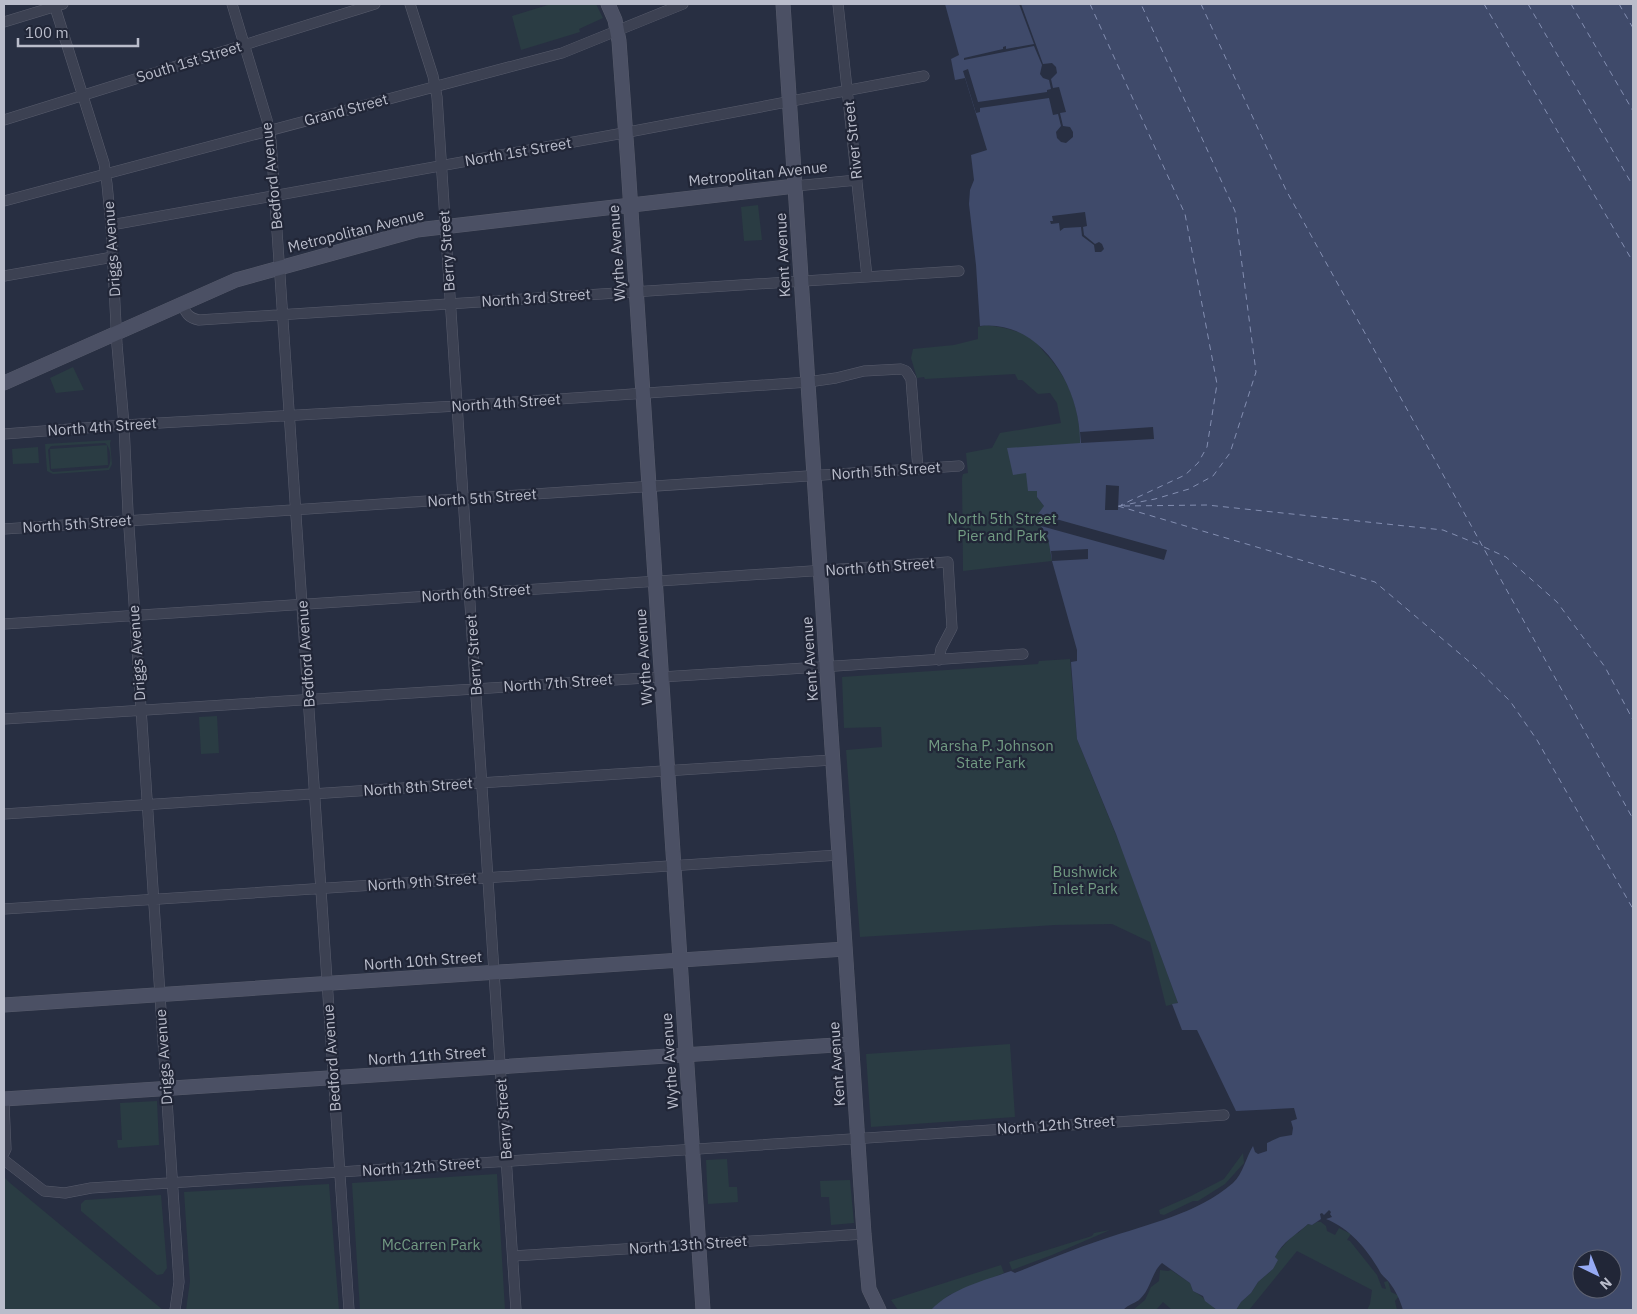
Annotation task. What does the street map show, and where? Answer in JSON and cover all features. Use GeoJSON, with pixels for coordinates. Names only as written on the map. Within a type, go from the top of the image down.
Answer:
{"type":"FeatureCollection","features":[{"type":"Feature","properties":{"kind":"main road","name":"Wythe Avenue"},"geometry":{"type":"LineString","coordinates":[[608,4],[615,20],[619,41],[703,1310]]}},
{"type":"Feature","properties":{"kind":"main road","name":"Kent Avenue"},"geometry":{"type":"LineString","coordinates":[[783,4],[864,1234],[869,1289],[879,1310]]}},
{"type":"Feature","properties":{"kind":"main road","name":"Metropolitan Avenue"},"geometry":{"type":"LineString","coordinates":[[4,383],[236,280],[417,230],[795,186]]}},
{"type":"Feature","properties":{"kind":"main road","name":"North 10th Street"},"geometry":{"type":"LineString","coordinates":[[4,1005],[845,949]]}},
{"type":"Feature","properties":{"kind":"main road","name":"North 11th Street"},"geometry":{"type":"LineString","coordinates":[[4,1099],[851,1044]]}},
{"type":"Feature","properties":{"kind":"street","name":"Bedford Avenue"},"geometry":{"type":"LineString","coordinates":[[232,4],[269,130],[275,196],[349,1310]]}},
{"type":"Feature","properties":{"kind":"street","name":"South 1st Street"},"geometry":{"type":"LineString","coordinates":[[4,120],[375,4]]}},
{"type":"Feature","properties":{"kind":"street","name":"Berry Street"},"geometry":{"type":"LineString","coordinates":[[410,4],[437,97],[516,1310]]}},
{"type":"Feature","properties":{"kind":"street","name":"Grand Street"},"geometry":{"type":"LineString","coordinates":[[4,201],[562,53],[683,4]]}},
{"type":"Feature","properties":{"kind":"street","name":"River Street"},"geometry":{"type":"LineString","coordinates":[[838,4],[867,276]]}},
{"type":"Feature","properties":{"kind":"street"},"geometry":{"type":"LineString","coordinates":[[4,22],[57,5]]}},
{"type":"Feature","properties":{"kind":"street","name":"Driggs Avenue"},"geometry":{"type":"LineString","coordinates":[[57,5],[82,95],[104,163],[111,226],[116,334],[124,425],[128,521],[179,1282],[175,1310]]}},
{"type":"Feature","properties":{"kind":"street","name":"North 1st Street"},"geometry":{"type":"LineString","coordinates":[[111,226],[924,76]]}},
{"type":"Feature","properties":{"kind":"street","name":"Metropolitan Avenue"},"geometry":{"type":"LineString","coordinates":[[795,186],[857,180]]}},
{"type":"Feature","properties":{"kind":"street"},"geometry":{"type":"LineString","coordinates":[[4,276],[113,257]]}},
{"type":"Feature","properties":{"kind":"street","name":"North 3rd Street"},"geometry":{"type":"LineString","coordinates":[[182,304],[186,314],[191,318],[200,320],[959,270]]}},
{"type":"Feature","properties":{"kind":"street","name":"North 4th Street"},"geometry":{"type":"LineString","coordinates":[[4,434],[808,382],[864,371],[899,368],[906,371],[910,376],[912,385],[918,469]]}},
{"type":"Feature","properties":{"kind":"street","name":"North 5th Street"},"geometry":{"type":"LineString","coordinates":[[4,529],[959,466]]}},
{"type":"Feature","properties":{"kind":"street","name":"North 6th Street"},"geometry":{"type":"LineString","coordinates":[[4,624],[820,572],[948,562],[952,628],[941,649],[939,660]]}},
{"type":"Feature","properties":{"kind":"street","name":"North 7th Street"},"geometry":{"type":"LineString","coordinates":[[4,719],[1023,654]]}},
{"type":"Feature","properties":{"kind":"street","name":"North 8th Street"},"geometry":{"type":"LineString","coordinates":[[4,814],[832,760]]}},
{"type":"Feature","properties":{"kind":"street","name":"North 9th Street"},"geometry":{"type":"LineString","coordinates":[[4,909],[839,855]]}},
{"type":"Feature","properties":{"kind":"street"},"geometry":{"type":"LineString","coordinates":[[4,1104],[6,1149],[4,1153]]}},
{"type":"Feature","properties":{"kind":"street","name":"North 12th Street"},"geometry":{"type":"LineString","coordinates":[[4,1160],[44,1191],[65,1192],[91,1188],[1224,1115]]}},
{"type":"Feature","properties":{"kind":"street","name":"North 13th Street"},"geometry":{"type":"LineString","coordinates":[[513,1256],[864,1234]]}},
{"type":"Feature","properties":{"kind":"green space"},"geometry":{"type":"Polygon","coordinates":[[[551,4],[596,4],[603,18],[579,29],[580,32],[521,50],[512,16],[551,4]]]}},
{"type":"Feature","properties":{"kind":"green space"},"geometry":{"type":"Polygon","coordinates":[[[758,205],[762,240],[744,241],[741,207],[758,205]]]}},
{"type":"Feature","properties":{"kind":"green space","name":"North 5th Street Pier and Park"},"geometry":{"type":"Polygon","coordinates":[[[986,325],[1020,333],[1038,344],[1052,360],[1069,389],[1076,410],[1080,432],[1153,427],[1026,473],[1037,491],[1037,497],[1044,506],[1041,526],[1048,537],[1052,561],[963,571],[962,478],[963,474],[968,473],[966,453],[992,448],[1000,433],[1061,423],[1057,403],[1050,393],[1038,394],[1022,380],[1018,380],[1015,374],[917,378],[911,358],[913,349],[954,345],[978,339],[978,327],[986,325]]]}},
{"type":"Feature","properties":{"kind":"green space"},"geometry":{"type":"Polygon","coordinates":[[[73,367],[84,390],[56,393],[50,378],[73,367]]]}},
{"type":"Feature","properties":{"kind":"green space"},"geometry":{"type":"Polygon","coordinates":[[[111,440],[112,464],[109,470],[53,474],[47,471],[45,444],[111,440]],[[105,443],[51,446],[48,450],[50,470],[53,472],[108,468],[110,455],[105,443]]]}},
{"type":"Feature","properties":{"kind":"green space"},"geometry":{"type":"Polygon","coordinates":[[[107,445],[108,465],[51,469],[50,449],[107,445]]]}},
{"type":"Feature","properties":{"kind":"green space"},"geometry":{"type":"Polygon","coordinates":[[[38,447],[39,463],[13,464],[12,449],[38,447]]]}},
{"type":"Feature","properties":{"kind":"green space","name":"Marsha P. Johnson State Park"},"geometry":{"type":"Polygon","coordinates":[[[1070,659],[1077,739],[1123,852],[1178,1003],[1166,1006],[1150,942],[1112,924],[1055,925],[860,937],[846,750],[882,747],[881,727],[844,728],[842,677],[1038,664],[1039,661],[1070,659]]]}},
{"type":"Feature","properties":{"kind":"green space"},"geometry":{"type":"Polygon","coordinates":[[[217,716],[219,753],[201,754],[199,717],[217,716]]]}},
{"type":"Feature","properties":{"kind":"green space"},"geometry":{"type":"Polygon","coordinates":[[[1010,1044],[1015,1117],[871,1127],[866,1054],[1010,1044]]]}},
{"type":"Feature","properties":{"kind":"green space"},"geometry":{"type":"Polygon","coordinates":[[[157,1101],[159,1145],[118,1148],[117,1140],[122,1140],[120,1103],[157,1101]]]}},
{"type":"Feature","properties":{"kind":"green space"},"geometry":{"type":"Polygon","coordinates":[[[1243,1153],[1244,1163],[1225,1184],[1198,1201],[1193,1201],[1164,1215],[1160,1214],[1159,1210],[1224,1179],[1243,1153]]]}},
{"type":"Feature","properties":{"kind":"green space"},"geometry":{"type":"Polygon","coordinates":[[[727,1159],[729,1187],[737,1187],[738,1202],[708,1204],[706,1160],[727,1159]]]}},
{"type":"Feature","properties":{"kind":"green space","name":"McCarren Park"},"geometry":{"type":"Polygon","coordinates":[[[497,1174],[505,1310],[360,1310],[352,1183],[497,1174]]]}},
{"type":"Feature","properties":{"kind":"green space"},"geometry":{"type":"Polygon","coordinates":[[[4,1177],[10,1183],[163,1310],[4,1310],[4,1177]]]}},
{"type":"Feature","properties":{"kind":"green space"},"geometry":{"type":"Polygon","coordinates":[[[850,1180],[854,1223],[831,1225],[829,1197],[821,1197],[820,1181],[850,1180]]]}},
{"type":"Feature","properties":{"kind":"green space"},"geometry":{"type":"Polygon","coordinates":[[[329,1184],[339,1310],[186,1310],[190,1281],[184,1192],[329,1184]]]}},
{"type":"Feature","properties":{"kind":"green space"},"geometry":{"type":"Polygon","coordinates":[[[161,1195],[167,1268],[163,1274],[157,1275],[81,1211],[81,1204],[85,1200],[161,1195]]]}},
{"type":"Feature","properties":{"kind":"green space"},"geometry":{"type":"Polygon","coordinates":[[[1321,1222],[1326,1226],[1327,1231],[1335,1235],[1339,1228],[1351,1234],[1347,1240],[1350,1241],[1377,1275],[1382,1288],[1386,1289],[1384,1282],[1388,1281],[1391,1292],[1399,1296],[1395,1301],[1397,1310],[1367,1310],[1372,1290],[1297,1251],[1249,1310],[1236,1310],[1258,1282],[1273,1269],[1276,1254],[1293,1235],[1308,1224],[1312,1225],[1321,1222]]]}},
{"type":"Feature","properties":{"kind":"green space"},"geometry":{"type":"Polygon","coordinates":[[[1110,1230],[1012,1270],[1009,1262],[1092,1236],[1094,1233],[1110,1230]]]}},
{"type":"Feature","properties":{"kind":"green space"},"geometry":{"type":"Polygon","coordinates":[[[1001,1265],[1004,1273],[949,1295],[931,1310],[898,1310],[891,1300],[1001,1265]]]}},
{"type":"Feature","properties":{"kind":"green space"},"geometry":{"type":"Polygon","coordinates":[[[1160,1270],[1171,1270],[1190,1283],[1193,1291],[1203,1297],[1217,1310],[1172,1310],[1163,1302],[1156,1310],[1133,1310],[1145,1300],[1151,1287],[1159,1281],[1160,1270]]]}},
{"type":"Feature","properties":{"kind":"water"},"geometry":{"type":"Polygon","coordinates":[[[945,4],[1633,4],[1633,1310],[1403,1310],[1394,1289],[1363,1247],[1350,1234],[1326,1219],[1332,1217],[1329,1210],[1324,1215],[1320,1214],[1321,1219],[1312,1225],[1308,1224],[1282,1247],[1275,1257],[1278,1260],[1273,1269],[1258,1282],[1236,1310],[1217,1310],[1205,1301],[1203,1296],[1193,1291],[1190,1283],[1162,1263],[1155,1271],[1144,1295],[1123,1310],[931,1310],[948,1296],[968,1286],[1011,1271],[1015,1273],[1093,1243],[1172,1217],[1204,1203],[1233,1183],[1242,1170],[1253,1146],[1258,1154],[1267,1151],[1267,1143],[1280,1137],[1292,1135],[1291,1121],[1297,1119],[1294,1108],[1236,1111],[1197,1030],[1182,1030],[1172,1004],[1178,1003],[1116,834],[1077,739],[1071,662],[1077,661],[1077,650],[1052,561],[1048,538],[1041,526],[1038,514],[1044,506],[1037,497],[1037,491],[1028,491],[1026,473],[1013,475],[1007,448],[1080,443],[1079,422],[1074,401],[1065,380],[1054,362],[1039,346],[1022,334],[1002,327],[980,326],[969,204],[970,190],[974,180],[971,155],[987,150],[965,78],[955,80],[951,59],[959,55],[945,4]]]}},
{"type":"Feature","properties":{"kind":"pier"},"geometry":{"type":"Polygon","coordinates":[[[1019,4],[1021,4],[1043,64],[1052,63],[1056,67],[1057,73],[1051,79],[1053,88],[1059,87],[1066,112],[1060,113],[1063,126],[1070,127],[1073,132],[1073,137],[1066,143],[1061,142],[1057,138],[1056,132],[1061,126],[1058,114],[1053,115],[1049,98],[980,108],[980,112],[976,113],[963,71],[968,69],[978,102],[1047,92],[1047,90],[1051,89],[1049,80],[1043,78],[1040,74],[1042,65],[1034,46],[964,60],[964,58],[1003,49],[1006,46],[1006,49],[1034,44],[1019,4]]]}},
{"type":"Feature","properties":{"kind":"pier"},"geometry":{"type":"Polygon","coordinates":[[[1085,212],[1087,226],[1083,227],[1084,235],[1095,244],[1099,242],[1102,244],[1104,249],[1101,252],[1095,252],[1094,245],[1082,236],[1081,227],[1064,228],[1060,231],[1059,223],[1051,224],[1050,221],[1053,221],[1052,216],[1085,212]]]}},
{"type":"Feature","properties":{"kind":"pier"},"geometry":{"type":"Polygon","coordinates":[[[1153,427],[1154,439],[1081,443],[1080,432],[1153,427]]]}},
{"type":"Feature","properties":{"kind":"pier"},"geometry":{"type":"Polygon","coordinates":[[[1106,485],[1119,486],[1118,510],[1105,510],[1106,485]]]}},
{"type":"Feature","properties":{"kind":"pier"},"geometry":{"type":"Polygon","coordinates":[[[1038,514],[1167,550],[1164,560],[1041,526],[1038,514]]]}},
{"type":"Feature","properties":{"kind":"pier"},"geometry":{"type":"Polygon","coordinates":[[[1088,549],[1088,559],[1052,561],[1051,551],[1088,549]]]}},
{"type":"Feature","properties":{"kind":"ferry route"},"geometry":{"type":"LineString","coordinates":[[1090,4],[1185,214],[1217,384],[1207,447],[1198,463],[1185,475],[1121,505]]}},
{"type":"Feature","properties":{"kind":"ferry route"},"geometry":{"type":"LineString","coordinates":[[1119,506],[1155,499],[1189,489],[1213,476],[1230,453],[1256,372],[1235,211],[1141,4]]}},
{"type":"Feature","properties":{"kind":"ferry route"},"geometry":{"type":"LineString","coordinates":[[1201,4],[1286,190],[1633,819]]}},
{"type":"Feature","properties":{"kind":"ferry route"},"geometry":{"type":"LineString","coordinates":[[1484,4],[1633,262]]}},
{"type":"Feature","properties":{"kind":"ferry route"},"geometry":{"type":"LineString","coordinates":[[1528,4],[1633,186]]}},
{"type":"Feature","properties":{"kind":"ferry route"},"geometry":{"type":"LineString","coordinates":[[1571,4],[1633,111]]}},
{"type":"Feature","properties":{"kind":"ferry route"},"geometry":{"type":"LineString","coordinates":[[1619,4],[1633,28]]}},
{"type":"Feature","properties":{"kind":"ferry route"},"geometry":{"type":"LineString","coordinates":[[1124,506],[1207,505],[1443,530],[1480,545]]}},
{"type":"Feature","properties":{"kind":"ferry route"},"geometry":{"type":"LineString","coordinates":[[1118,506],[1375,582],[1472,664],[1510,701],[1537,740],[1633,909]]}},
{"type":"Feature","properties":{"kind":"ferry route"},"geometry":{"type":"LineString","coordinates":[[1484,547],[1506,557],[1557,602],[1605,667],[1633,720]]}},
{"type":"Feature","properties":{"kind":"park label","name":"Bushwick Inlet Park"},"geometry":{"type":"Point","coordinates":[1085,880]}}]}
